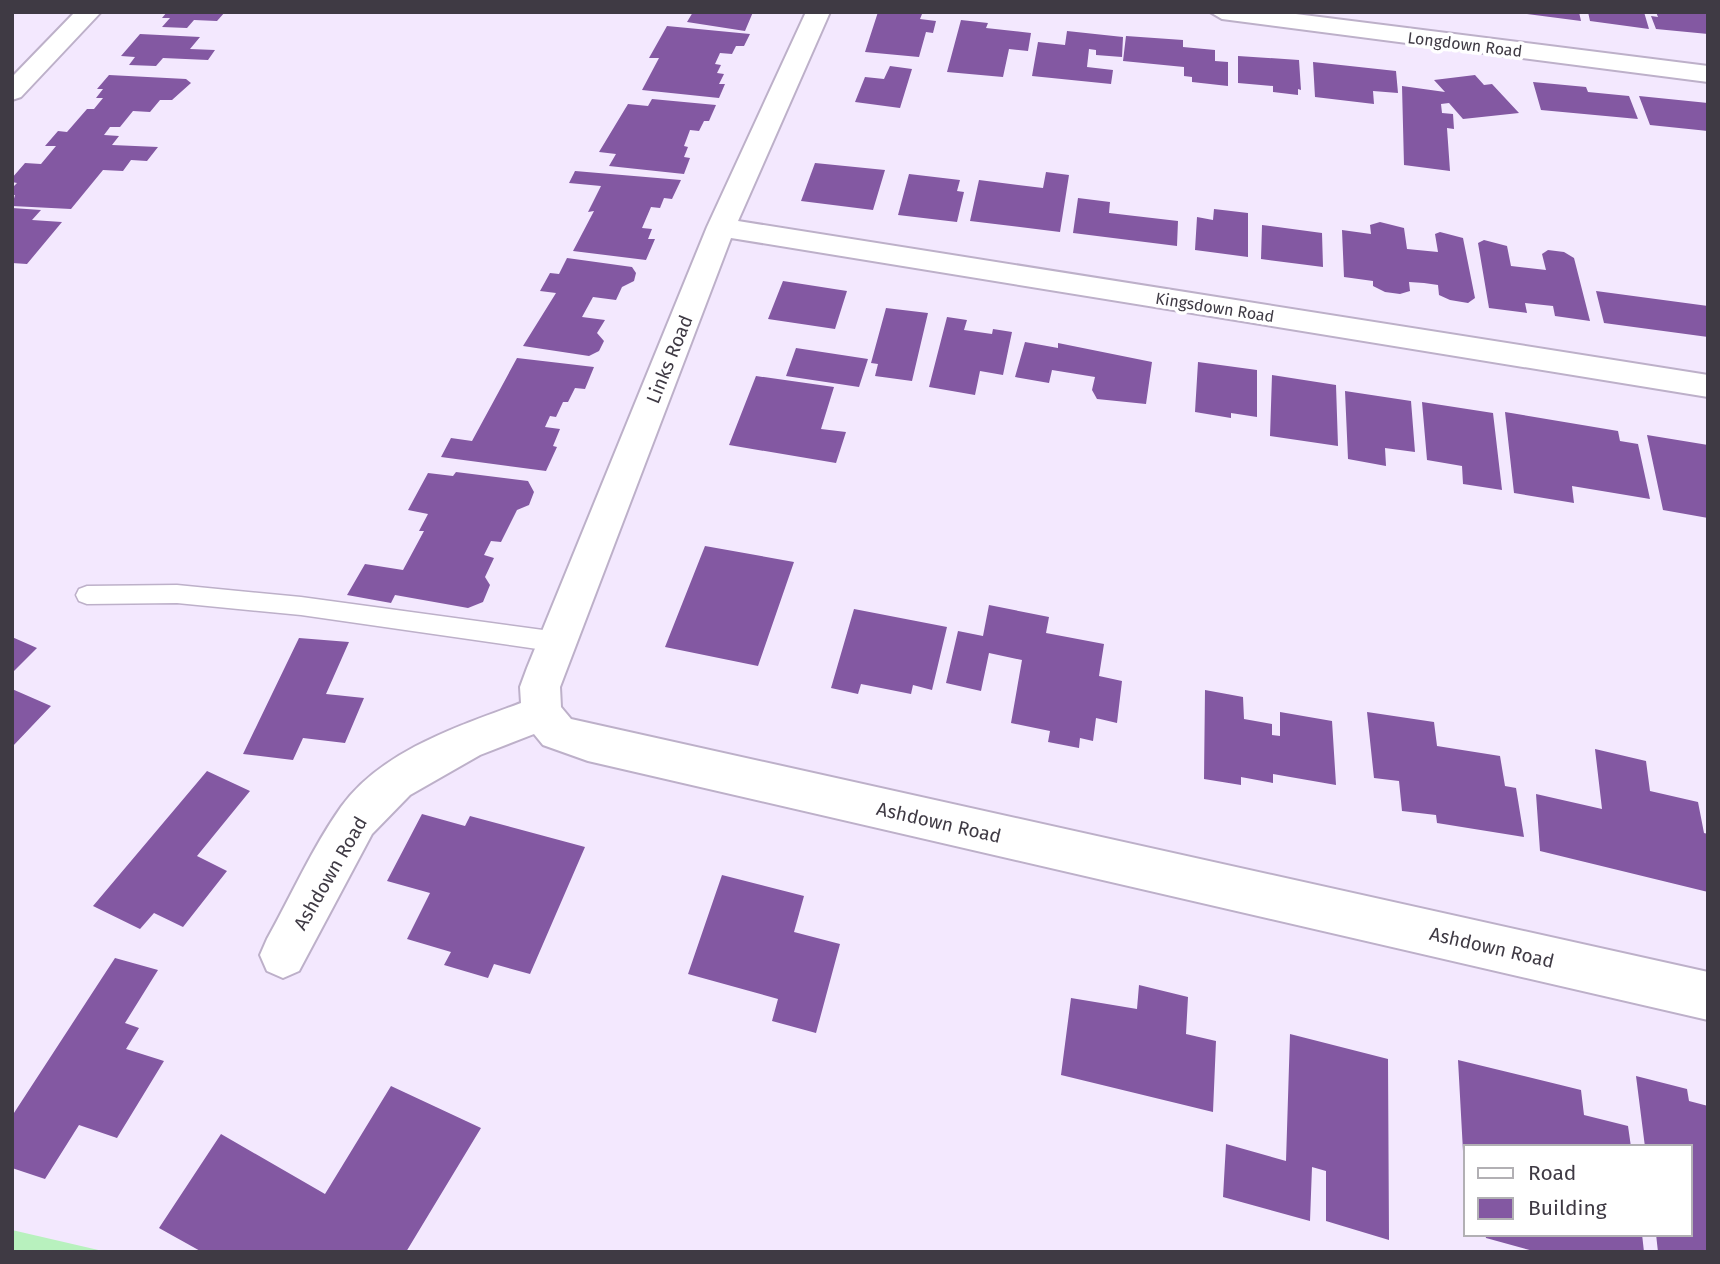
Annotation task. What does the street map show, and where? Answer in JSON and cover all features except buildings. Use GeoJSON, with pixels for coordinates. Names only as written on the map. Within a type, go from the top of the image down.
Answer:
{"type":"FeatureCollection","features":[{"type":"Feature","properties":{"kind":"street"},"geometry":{"type":"LineString","coordinates":[[12,92],[89,12]]}},
{"type":"Feature","properties":{"kind":"street","name":"Links Road"},"geometry":{"type":"LineString","coordinates":[[541,713],[540,687],[721,227],[818,12]]}},
{"type":"Feature","properties":{"kind":"street","name":"Longdown Road"},"geometry":{"type":"LineString","coordinates":[[1222,12],[1708,74]]}},
{"type":"Feature","properties":{"kind":"street","name":"Kingsdown Road"},"geometry":{"type":"LineString","coordinates":[[721,227],[1708,386]]}},
{"type":"Feature","properties":{"kind":"street","name":"Ashdown Road"},"geometry":{"type":"LineString","coordinates":[[283,955],[357,820],[394,782],[465,742],[541,713],[557,732],[588,743],[1708,996]]}},
{"type":"Feature","properties":{"kind":"lane"},"geometry":{"type":"LineString","coordinates":[[87,595],[177,594],[301,606],[558,642]]}},
{"type":"Feature","properties":{"kind":"green space"},"geometry":{"type":"Polygon","coordinates":[[[12,1230],[107,1252],[12,1252],[12,1230]]]}}]}
